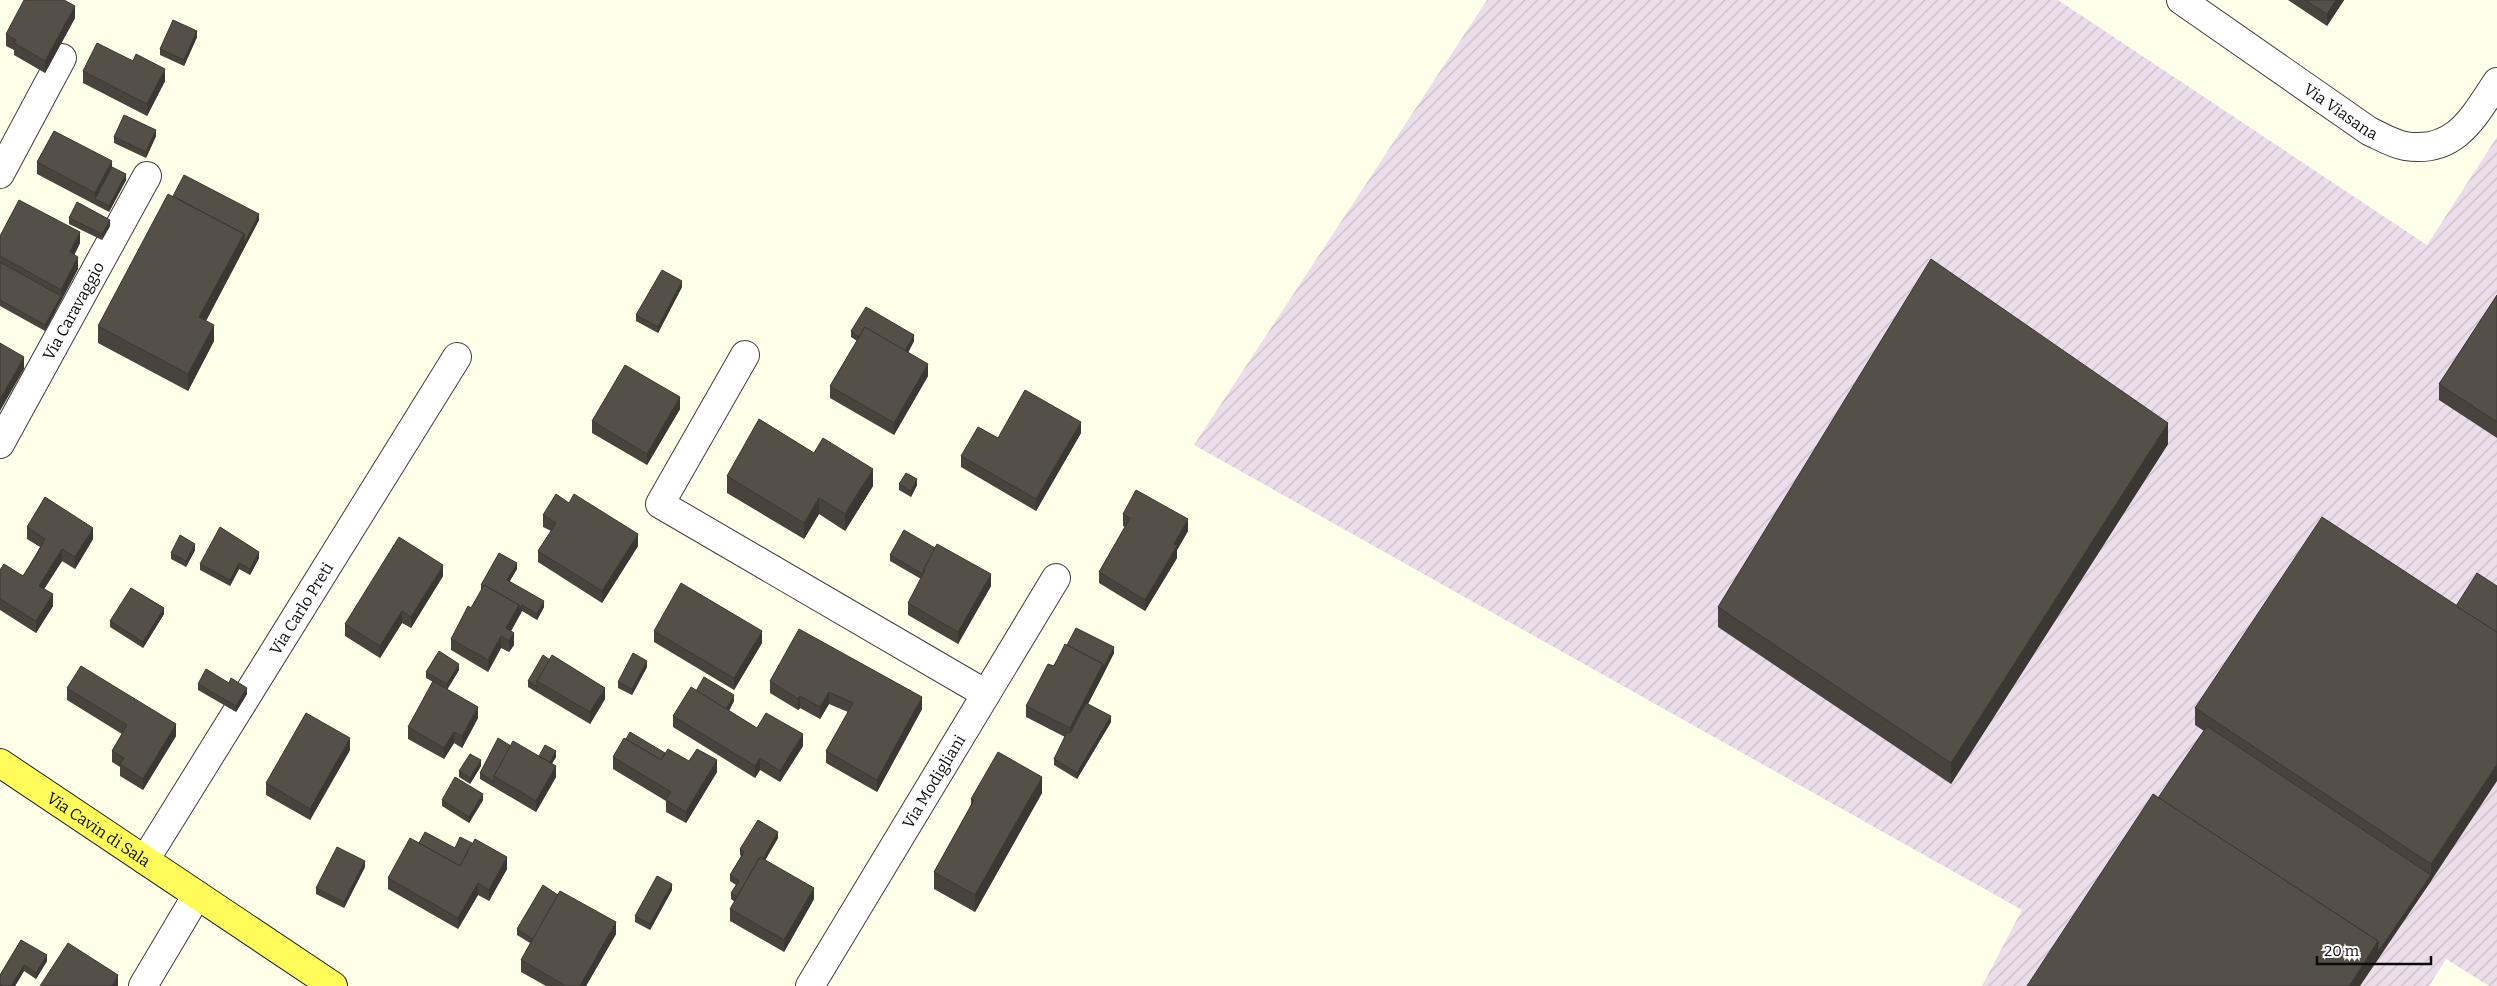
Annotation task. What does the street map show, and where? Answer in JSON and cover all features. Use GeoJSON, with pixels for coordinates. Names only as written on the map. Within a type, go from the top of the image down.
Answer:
{"type":"FeatureCollection","features":[{"type":"Feature","properties":{"kind":"main road","name":"Via Cavin di Sala"},"geometry":{"type":"LineString","coordinates":[[0,763],[333,986]]}},
{"type":"Feature","properties":{"kind":"street","name":"Via Viasana"},"geometry":{"type":"LineString","coordinates":[[2181,0],[2369,132],[2403,145],[2427,148],[2450,140],[2472,120],[2497,82]]}},
{"type":"Feature","properties":{"kind":"street"},"geometry":{"type":"LineString","coordinates":[[0,174],[62,58]]}},
{"type":"Feature","properties":{"kind":"street","name":"Via Caravaggio"},"geometry":{"type":"LineString","coordinates":[[0,444],[147,176]]}},
{"type":"Feature","properties":{"kind":"street"},"geometry":{"type":"LineString","coordinates":[[745,355],[660,504],[986,694]]}},
{"type":"Feature","properties":{"kind":"street","name":"Via Carlo Preti"},"geometry":{"type":"LineString","coordinates":[[145,860],[457,357]]}},
{"type":"Feature","properties":{"kind":"street","name":"Via Modigliani"},"geometry":{"type":"LineString","coordinates":[[810,986],[1056,578]]}},
{"type":"Feature","properties":{"kind":"street"},"geometry":{"type":"LineString","coordinates":[[143,986],[196,895]]}},
{"type":"Feature","properties":{"kind":"shaded area"},"geometry":{"type":"Polygon","coordinates":[[[1487,0],[2058,0],[2427,245],[2497,137],[2497,986],[2489,986],[2446,959],[2429,986],[1982,986],[2022,910],[1194,445],[1487,0]]]}},
{"type":"Feature","properties":{"kind":"building"},"geometry":{"type":"Polygon","coordinates":[[[24,0],[64,0],[75,6],[45,61],[14,43],[16,40],[6,34],[24,0]]]}},
{"type":"Feature","properties":{"kind":"building"},"geometry":{"type":"Polygon","coordinates":[[[2305,0],[2336,0],[2327,14],[2305,0]]]}},
{"type":"Feature","properties":{"kind":"building"},"geometry":{"type":"Polygon","coordinates":[[[173,20],[197,31],[184,60],[160,49],[173,20]]]}},
{"type":"Feature","properties":{"kind":"building"},"geometry":{"type":"Polygon","coordinates":[[[97,43],[133,61],[136,54],[165,69],[147,104],[83,71],[97,43]]]}},
{"type":"Feature","properties":{"kind":"building"},"geometry":{"type":"Polygon","coordinates":[[[124,115],[156,130],[146,152],[114,137],[124,115]]]}},
{"type":"Feature","properties":{"kind":"building"},"geometry":{"type":"Polygon","coordinates":[[[54,131],[112,161],[95,193],[37,162],[54,131]]]}},
{"type":"Feature","properties":{"kind":"building"},"geometry":{"type":"Polygon","coordinates":[[[112,167],[126,174],[109,206],[95,199],[112,167]]]}},
{"type":"Feature","properties":{"kind":"building"},"geometry":{"type":"Polygon","coordinates":[[[184,175],[259,214],[244,244],[244,234],[173,196],[184,175]]]}},
{"type":"Feature","properties":{"kind":"building"},"geometry":{"type":"Polygon","coordinates":[[[168,194],[244,234],[199,317],[214,325],[188,374],[98,326],[168,194]]]}},
{"type":"Feature","properties":{"kind":"building"},"geometry":{"type":"Polygon","coordinates":[[[19,200],[80,232],[70,252],[78,257],[61,290],[0,256],[0,236],[19,200]]]}},
{"type":"Feature","properties":{"kind":"building"},"geometry":{"type":"Polygon","coordinates":[[[77,202],[110,220],[102,234],[69,218],[77,202]]]}},
{"type":"Feature","properties":{"kind":"building"},"geometry":{"type":"Polygon","coordinates":[[[1931,259],[2168,423],[1951,763],[1718,607],[1931,259]]]}},
{"type":"Feature","properties":{"kind":"building"},"geometry":{"type":"Polygon","coordinates":[[[0,262],[61,296],[45,325],[0,300],[0,262]]]}},
{"type":"Feature","properties":{"kind":"building"},"geometry":{"type":"Polygon","coordinates":[[[662,270],[682,281],[658,327],[636,315],[662,270]]]}},
{"type":"Feature","properties":{"kind":"building"},"geometry":{"type":"Polygon","coordinates":[[[2497,295],[2497,422],[2439,384],[2497,295]]]}},
{"type":"Feature","properties":{"kind":"building"},"geometry":{"type":"Polygon","coordinates":[[[866,307],[914,335],[905,351],[865,327],[859,337],[851,331],[866,307]]]}},
{"type":"Feature","properties":{"kind":"building"},"geometry":{"type":"Polygon","coordinates":[[[865,327],[928,364],[894,423],[830,386],[865,327]]]}},
{"type":"Feature","properties":{"kind":"building"},"geometry":{"type":"Polygon","coordinates":[[[0,343],[24,357],[0,399],[0,343]]]}},
{"type":"Feature","properties":{"kind":"building"},"geometry":{"type":"Polygon","coordinates":[[[625,365],[680,397],[647,454],[592,421],[625,365]]]}},
{"type":"Feature","properties":{"kind":"building"},"geometry":{"type":"Polygon","coordinates":[[[1025,390],[1081,422],[1036,499],[961,456],[978,427],[998,438],[1025,390]]]}},
{"type":"Feature","properties":{"kind":"building"},"geometry":{"type":"Polygon","coordinates":[[[759,419],[814,453],[823,438],[873,469],[845,514],[819,498],[804,523],[727,476],[759,419]]]}},
{"type":"Feature","properties":{"kind":"building"},"geometry":{"type":"Polygon","coordinates":[[[906,473],[917,479],[911,491],[899,484],[906,473]]]}},
{"type":"Feature","properties":{"kind":"building"},"geometry":{"type":"Polygon","coordinates":[[[1136,490],[1188,519],[1174,544],[1177,546],[1145,600],[1099,572],[1130,518],[1123,514],[1136,490]]]}},
{"type":"Feature","properties":{"kind":"building"},"geometry":{"type":"Polygon","coordinates":[[[556,494],[569,503],[574,494],[638,534],[602,591],[538,551],[556,523],[543,515],[556,494]]]}},
{"type":"Feature","properties":{"kind":"building"},"geometry":{"type":"Polygon","coordinates":[[[45,497],[93,528],[75,557],[62,549],[39,586],[53,594],[36,621],[0,599],[0,570],[4,564],[23,576],[36,556],[45,539],[27,527],[45,497]]]}},
{"type":"Feature","properties":{"kind":"building"},"geometry":{"type":"Polygon","coordinates":[[[2322,517],[2497,632],[2497,764],[2431,864],[2195,708],[2322,517]]]}},
{"type":"Feature","properties":{"kind":"building"},"geometry":{"type":"Polygon","coordinates":[[[220,527],[259,552],[250,569],[239,563],[230,580],[200,564],[220,527]]]}},
{"type":"Feature","properties":{"kind":"building"},"geometry":{"type":"Polygon","coordinates":[[[904,530],[935,548],[923,574],[890,555],[904,530]]]}},
{"type":"Feature","properties":{"kind":"building"},"geometry":{"type":"Polygon","coordinates":[[[180,535],[195,544],[186,561],[171,553],[180,535]]]}},
{"type":"Feature","properties":{"kind":"building"},"geometry":{"type":"Polygon","coordinates":[[[399,537],[443,565],[411,617],[402,611],[380,646],[345,624],[399,537]]]}},
{"type":"Feature","properties":{"kind":"building"},"geometry":{"type":"Polygon","coordinates":[[[937,544],[991,574],[958,632],[908,603],[937,544]]]}},
{"type":"Feature","properties":{"kind":"building"},"geometry":{"type":"Polygon","coordinates":[[[499,553],[517,563],[507,580],[544,601],[537,614],[522,605],[519,610],[519,605],[481,585],[499,553]]]}},
{"type":"Feature","properties":{"kind":"building"},"geometry":{"type":"Polygon","coordinates":[[[2477,573],[2497,586],[2497,632],[2456,606],[2477,573]]]}},
{"type":"Feature","properties":{"kind":"building"},"geometry":{"type":"Polygon","coordinates":[[[681,583],[762,631],[734,678],[654,631],[681,583]]]}},
{"type":"Feature","properties":{"kind":"building"},"geometry":{"type":"Polygon","coordinates":[[[484,585],[519,605],[506,628],[514,633],[509,641],[501,636],[488,660],[451,639],[468,606],[471,608],[484,585]]]}},
{"type":"Feature","properties":{"kind":"building"},"geometry":{"type":"Polygon","coordinates":[[[131,588],[164,608],[143,642],[110,621],[131,588]]]}},
{"type":"Feature","properties":{"kind":"building"},"geometry":{"type":"Polygon","coordinates":[[[1076,628],[1114,647],[1103,669],[1103,664],[1067,645],[1076,628]]]}},
{"type":"Feature","properties":{"kind":"building"},"geometry":{"type":"Polygon","coordinates":[[[799,629],[922,697],[877,780],[826,751],[853,703],[829,692],[820,707],[800,696],[798,699],[770,681],[799,629]]]}},
{"type":"Feature","properties":{"kind":"building"},"geometry":{"type":"Polygon","coordinates":[[[1065,644],[1103,664],[1070,728],[1026,706],[1048,664],[1054,666],[1065,644]]]}},
{"type":"Feature","properties":{"kind":"building"},"geometry":{"type":"Polygon","coordinates":[[[439,651],[459,664],[447,684],[426,672],[439,651]]]}},
{"type":"Feature","properties":{"kind":"building"},"geometry":{"type":"Polygon","coordinates":[[[633,653],[647,661],[632,689],[618,682],[633,653]]]}},
{"type":"Feature","properties":{"kind":"building"},"geometry":{"type":"Polygon","coordinates":[[[543,655],[550,660],[537,681],[537,687],[528,681],[543,655]]]}},
{"type":"Feature","properties":{"kind":"building"},"geometry":{"type":"Polygon","coordinates":[[[552,655],[605,688],[590,712],[537,681],[552,655]]]}},
{"type":"Feature","properties":{"kind":"building"},"geometry":{"type":"Polygon","coordinates":[[[81,666],[176,724],[143,779],[120,764],[124,758],[112,751],[127,725],[67,688],[81,666]]]}},
{"type":"Feature","properties":{"kind":"building"},"geometry":{"type":"Polygon","coordinates":[[[206,669],[229,683],[231,678],[247,688],[236,706],[198,684],[206,669]]]}},
{"type":"Feature","properties":{"kind":"building"},"geometry":{"type":"Polygon","coordinates":[[[704,677],[734,695],[726,709],[696,691],[704,677]]]}},
{"type":"Feature","properties":{"kind":"building"},"geometry":{"type":"Polygon","coordinates":[[[433,681],[478,707],[462,736],[454,732],[444,748],[408,727],[433,681]]]}},
{"type":"Feature","properties":{"kind":"building"},"geometry":{"type":"Polygon","coordinates":[[[691,687],[757,728],[766,713],[803,734],[780,771],[760,758],[755,766],[673,716],[691,687]]]}},
{"type":"Feature","properties":{"kind":"building"},"geometry":{"type":"Polygon","coordinates":[[[1086,703],[1111,716],[1077,773],[1054,759],[1067,732],[1070,733],[1086,703]]]}},
{"type":"Feature","properties":{"kind":"building"},"geometry":{"type":"Polygon","coordinates":[[[306,713],[350,738],[310,809],[266,783],[306,713]]]}},
{"type":"Feature","properties":{"kind":"building"},"geometry":{"type":"Polygon","coordinates":[[[2207,726],[2431,875],[2378,952],[2378,941],[2158,798],[2207,726]]]}},
{"type":"Feature","properties":{"kind":"building"},"geometry":{"type":"Polygon","coordinates":[[[630,732],[665,753],[661,760],[626,739],[630,732]]]}},
{"type":"Feature","properties":{"kind":"building"},"geometry":{"type":"Polygon","coordinates":[[[498,738],[511,746],[494,776],[494,782],[480,773],[498,738]]]}},
{"type":"Feature","properties":{"kind":"building"},"geometry":{"type":"Polygon","coordinates":[[[624,738],[661,760],[668,749],[689,761],[697,749],[717,760],[686,812],[666,800],[671,792],[613,757],[624,738]]]}},
{"type":"Feature","properties":{"kind":"building"},"geometry":{"type":"Polygon","coordinates":[[[513,741],[556,766],[536,801],[494,776],[513,741]]]}},
{"type":"Feature","properties":{"kind":"building"},"geometry":{"type":"Polygon","coordinates":[[[545,745],[556,751],[550,762],[539,756],[545,745]]]}},
{"type":"Feature","properties":{"kind":"building"},"geometry":{"type":"Polygon","coordinates":[[[998,752],[1042,777],[975,895],[934,872],[974,800],[971,799],[998,752]]]}},
{"type":"Feature","properties":{"kind":"building"},"geometry":{"type":"Polygon","coordinates":[[[470,754],[481,760],[470,778],[459,771],[470,754]]]}},
{"type":"Feature","properties":{"kind":"building"},"geometry":{"type":"Polygon","coordinates":[[[455,777],[483,794],[469,817],[442,800],[455,777]]]}},
{"type":"Feature","properties":{"kind":"building"},"geometry":{"type":"Polygon","coordinates":[[[2153,794],[2378,941],[2349,986],[2027,986],[2153,794]]]}},
{"type":"Feature","properties":{"kind":"building"},"geometry":{"type":"Polygon","coordinates":[[[758,820],[778,832],[763,859],[760,857],[737,897],[731,893],[739,881],[730,875],[744,852],[740,849],[758,820]]]}},
{"type":"Feature","properties":{"kind":"building"},"geometry":{"type":"Polygon","coordinates":[[[425,832],[455,848],[460,837],[472,843],[460,866],[419,843],[425,832]]]}},
{"type":"Feature","properties":{"kind":"building"},"geometry":{"type":"Polygon","coordinates":[[[410,838],[460,866],[475,839],[507,857],[489,890],[478,883],[458,918],[388,878],[410,838]]]}},
{"type":"Feature","properties":{"kind":"building"},"geometry":{"type":"Polygon","coordinates":[[[337,847],[365,861],[344,902],[316,888],[337,847]]]}},
{"type":"Feature","properties":{"kind":"building"},"geometry":{"type":"Polygon","coordinates":[[[760,857],[814,888],[784,940],[730,909],[760,857]]]}},
{"type":"Feature","properties":{"kind":"building"},"geometry":{"type":"Polygon","coordinates":[[[657,876],[672,884],[650,924],[635,916],[657,876]]]}},
{"type":"Feature","properties":{"kind":"building"},"geometry":{"type":"Polygon","coordinates":[[[543,885],[558,895],[533,939],[517,929],[543,885]]]}},
{"type":"Feature","properties":{"kind":"building"},"geometry":{"type":"Polygon","coordinates":[[[560,891],[616,922],[580,986],[566,986],[521,960],[560,891]]]}},
{"type":"Feature","properties":{"kind":"building"},"geometry":{"type":"Polygon","coordinates":[[[21,940],[47,955],[36,973],[24,965],[11,986],[3,986],[0,984],[0,975],[21,940]]]}},
{"type":"Feature","properties":{"kind":"building"},"geometry":{"type":"Polygon","coordinates":[[[68,943],[118,975],[112,986],[40,986],[68,943]]]}}]}
